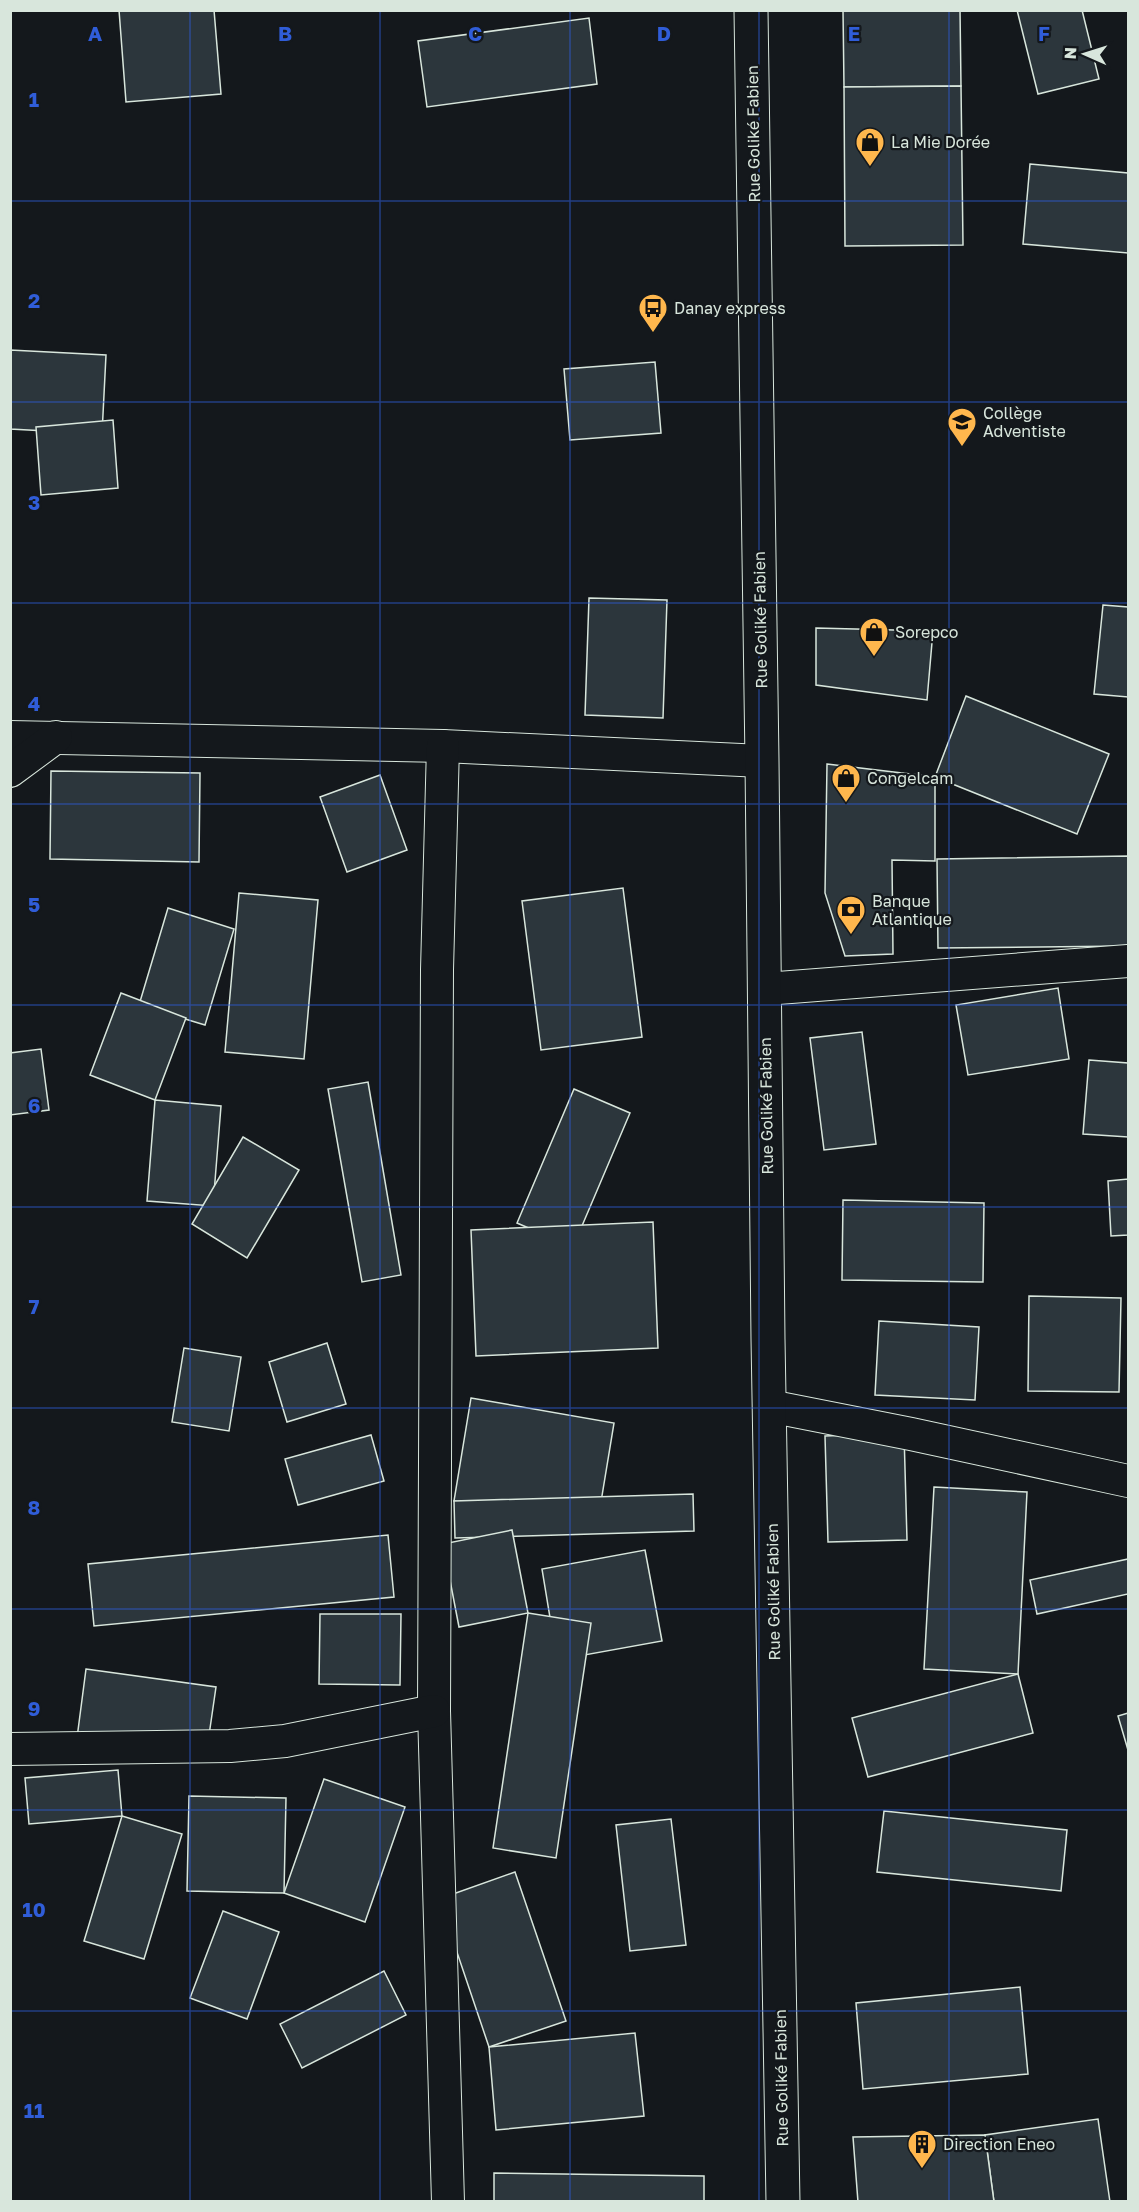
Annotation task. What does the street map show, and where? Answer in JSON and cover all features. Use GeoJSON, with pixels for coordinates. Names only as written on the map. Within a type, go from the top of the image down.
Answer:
{"type":"FeatureCollection","features":[{"type":"Feature","properties":{"kind":"highway","name":"Rue Goliké Fabien"},"geometry":{"type":"LineString","coordinates":[[752,10],[769,1406],[783,2202]]}},
{"type":"Feature","properties":{"kind":"street"},"geometry":{"type":"LineString","coordinates":[[10,737],[443,746],[762,761]]}},
{"type":"Feature","properties":{"kind":"street"},"geometry":{"type":"LineString","coordinates":[[10,771],[56,737]]}},
{"type":"Feature","properties":{"kind":"street"},"geometry":{"type":"LineString","coordinates":[[443,746],[437,970],[434,1712],[448,2202]]}},
{"type":"Feature","properties":{"kind":"street"},"geometry":{"type":"LineString","coordinates":[[765,989],[1128,961]]}},
{"type":"Feature","properties":{"kind":"street"},"geometry":{"type":"LineString","coordinates":[[769,1406],[1128,1481]]}},
{"type":"Feature","properties":{"kind":"street"},"geometry":{"type":"LineString","coordinates":[[10,1749],[230,1746],[285,1741],[434,1712]]}},
{"type":"Feature","properties":{"kind":"building"},"geometry":{"type":"Polygon","coordinates":[[[119,10],[214,10],[221,94],[126,102],[119,10]]]}},
{"type":"Feature","properties":{"kind":"building"},"geometry":{"type":"Polygon","coordinates":[[[843,10],[960,10],[961,86],[844,87],[843,10]]]}},
{"type":"Feature","properties":{"kind":"building"},"geometry":{"type":"Polygon","coordinates":[[[1017,10],[1082,10],[1099,79],[1038,94],[1017,10]]]}},
{"type":"Feature","properties":{"kind":"building"},"geometry":{"type":"Polygon","coordinates":[[[589,18],[597,84],[427,107],[418,41],[589,18]]]}},
{"type":"Feature","properties":{"kind":"building"},"geometry":{"type":"Polygon","coordinates":[[[961,86],[963,245],[845,246],[844,87],[961,86]]]}},
{"type":"Feature","properties":{"kind":"building"},"geometry":{"type":"Polygon","coordinates":[[[1030,164],[1128,173],[1128,253],[1023,244],[1030,164]]]}},
{"type":"Feature","properties":{"kind":"building"},"geometry":{"type":"Polygon","coordinates":[[[10,350],[106,355],[102,434],[10,429],[10,350]]]}},
{"type":"Feature","properties":{"kind":"building"},"geometry":{"type":"Polygon","coordinates":[[[655,362],[661,433],[570,440],[564,369],[655,362]]]}},
{"type":"Feature","properties":{"kind":"building"},"geometry":{"type":"Polygon","coordinates":[[[113,420],[118,488],[41,495],[36,427],[113,420]]]}},
{"type":"Feature","properties":{"kind":"building"},"geometry":{"type":"Polygon","coordinates":[[[589,598],[667,600],[663,718],[585,715],[589,598]]]}},
{"type":"Feature","properties":{"kind":"building"},"geometry":{"type":"Polygon","coordinates":[[[1103,605],[1128,607],[1128,697],[1094,694],[1103,605]]]}},
{"type":"Feature","properties":{"kind":"building","name":"Sorepco"},"geometry":{"type":"Polygon","coordinates":[[[816,628],[933,631],[927,700],[816,685],[816,628]]]}},
{"type":"Feature","properties":{"kind":"building"},"geometry":{"type":"Polygon","coordinates":[[[966,696],[1109,754],[1077,834],[935,777],[966,696]]]}},
{"type":"Feature","properties":{"kind":"building"},"geometry":{"type":"Polygon","coordinates":[[[827,764],[935,777],[935,861],[892,860],[893,954],[845,956],[825,893],[827,764]]]}},
{"type":"Feature","properties":{"kind":"building"},"geometry":{"type":"Polygon","coordinates":[[[51,771],[200,773],[199,862],[50,859],[51,771]]]}},
{"type":"Feature","properties":{"kind":"building"},"geometry":{"type":"Polygon","coordinates":[[[380,775],[407,850],[347,872],[320,797],[380,775]]]}},
{"type":"Feature","properties":{"kind":"building"},"geometry":{"type":"Polygon","coordinates":[[[1128,856],[1128,946],[938,948],[937,859],[1128,856]]]}},
{"type":"Feature","properties":{"kind":"building"},"geometry":{"type":"Polygon","coordinates":[[[623,888],[642,1037],[541,1050],[522,901],[623,888]]]}},
{"type":"Feature","properties":{"kind":"building"},"geometry":{"type":"Polygon","coordinates":[[[239,893],[318,900],[304,1059],[225,1052],[239,893]]]}},
{"type":"Feature","properties":{"kind":"building"},"geometry":{"type":"Polygon","coordinates":[[[168,908],[234,929],[205,1025],[139,1005],[168,908]]]}},
{"type":"Feature","properties":{"kind":"building"},"geometry":{"type":"Polygon","coordinates":[[[1058,988],[1069,1059],[968,1075],[956,1005],[1058,988]]]}},
{"type":"Feature","properties":{"kind":"building"},"geometry":{"type":"Polygon","coordinates":[[[121,993],[186,1018],[155,1100],[90,1075],[121,993]]]}},
{"type":"Feature","properties":{"kind":"building"},"geometry":{"type":"Polygon","coordinates":[[[862,1032],[876,1144],[824,1150],[810,1038],[862,1032]]]}},
{"type":"Feature","properties":{"kind":"building"},"geometry":{"type":"Polygon","coordinates":[[[41,1049],[49,1110],[10,1115],[10,1053],[41,1049]]]}},
{"type":"Feature","properties":{"kind":"building"},"geometry":{"type":"Polygon","coordinates":[[[1089,1060],[1128,1063],[1128,1137],[1083,1134],[1089,1060]]]}},
{"type":"Feature","properties":{"kind":"building"},"geometry":{"type":"Polygon","coordinates":[[[368,1082],[401,1275],[362,1282],[328,1089],[368,1082]]]}},
{"type":"Feature","properties":{"kind":"building"},"geometry":{"type":"Polygon","coordinates":[[[574,1089],[630,1113],[573,1247],[517,1223],[574,1089]]]}},
{"type":"Feature","properties":{"kind":"building"},"geometry":{"type":"Polygon","coordinates":[[[155,1100],[221,1106],[213,1206],[147,1201],[155,1100]]]}},
{"type":"Feature","properties":{"kind":"building"},"geometry":{"type":"Polygon","coordinates":[[[243,1137],[299,1170],[247,1258],[192,1224],[243,1137]]]}},
{"type":"Feature","properties":{"kind":"building"},"geometry":{"type":"Polygon","coordinates":[[[1128,1179],[1128,1235],[1111,1236],[1108,1181],[1128,1179]]]}},
{"type":"Feature","properties":{"kind":"building"},"geometry":{"type":"Polygon","coordinates":[[[843,1200],[984,1203],[983,1282],[842,1280],[843,1200]]]}},
{"type":"Feature","properties":{"kind":"building"},"geometry":{"type":"Polygon","coordinates":[[[653,1222],[658,1348],[476,1356],[471,1230],[653,1222]]]}},
{"type":"Feature","properties":{"kind":"building"},"geometry":{"type":"Polygon","coordinates":[[[1029,1296],[1121,1298],[1119,1392],[1028,1391],[1029,1296]]]}},
{"type":"Feature","properties":{"kind":"building"},"geometry":{"type":"Polygon","coordinates":[[[879,1321],[979,1327],[975,1400],[875,1395],[879,1321]]]}},
{"type":"Feature","properties":{"kind":"building"},"geometry":{"type":"Polygon","coordinates":[[[327,1343],[346,1404],[287,1422],[269,1362],[327,1343]]]}},
{"type":"Feature","properties":{"kind":"building"},"geometry":{"type":"Polygon","coordinates":[[[184,1348],[241,1357],[229,1431],[172,1422],[184,1348]]]}},
{"type":"Feature","properties":{"kind":"building"},"geometry":{"type":"Polygon","coordinates":[[[471,1398],[614,1423],[597,1526],[454,1501],[471,1398]]]}},
{"type":"Feature","properties":{"kind":"building"},"geometry":{"type":"Polygon","coordinates":[[[904,1433],[907,1540],[828,1542],[825,1436],[904,1433]]]}},
{"type":"Feature","properties":{"kind":"building"},"geometry":{"type":"Polygon","coordinates":[[[371,1435],[384,1481],[298,1505],[285,1459],[371,1435]]]}},
{"type":"Feature","properties":{"kind":"building"},"geometry":{"type":"Polygon","coordinates":[[[934,1487],[1027,1492],[1018,1674],[924,1669],[934,1487]]]}},
{"type":"Feature","properties":{"kind":"building"},"geometry":{"type":"Polygon","coordinates":[[[693,1494],[694,1531],[455,1538],[454,1501],[693,1494]]]}},
{"type":"Feature","properties":{"kind":"building"},"geometry":{"type":"Polygon","coordinates":[[[512,1530],[528,1613],[459,1627],[443,1544],[512,1530]]]}},
{"type":"Feature","properties":{"kind":"building"},"geometry":{"type":"Polygon","coordinates":[[[388,1535],[394,1597],[94,1626],[88,1564],[388,1535]]]}},
{"type":"Feature","properties":{"kind":"building"},"geometry":{"type":"Polygon","coordinates":[[[645,1550],[662,1641],[557,1660],[542,1569],[645,1550]]]}},
{"type":"Feature","properties":{"kind":"building"},"geometry":{"type":"Polygon","coordinates":[[[1128,1559],[1128,1594],[1037,1614],[1030,1580],[1128,1559]]]}},
{"type":"Feature","properties":{"kind":"building"},"geometry":{"type":"Polygon","coordinates":[[[528,1613],[591,1623],[556,1858],[493,1848],[528,1613]]]}},
{"type":"Feature","properties":{"kind":"building"},"geometry":{"type":"Polygon","coordinates":[[[320,1614],[401,1614],[400,1685],[319,1684],[320,1614]]]}},
{"type":"Feature","properties":{"kind":"building"},"geometry":{"type":"Polygon","coordinates":[[[86,1669],[216,1687],[206,1756],[77,1738],[86,1669]]]}},
{"type":"Feature","properties":{"kind":"building"},"geometry":{"type":"Polygon","coordinates":[[[1018,1674],[1033,1733],[868,1777],[852,1718],[1018,1674]]]}},
{"type":"Feature","properties":{"kind":"building"},"geometry":{"type":"Polygon","coordinates":[[[1128,1713],[1128,1750],[1118,1716],[1128,1713]]]}},
{"type":"Feature","properties":{"kind":"building"},"geometry":{"type":"Polygon","coordinates":[[[118,1770],[122,1816],[29,1824],[25,1778],[118,1770]]]}},
{"type":"Feature","properties":{"kind":"building"},"geometry":{"type":"Polygon","coordinates":[[[324,1779],[405,1807],[365,1922],[284,1893],[324,1779]]]}},
{"type":"Feature","properties":{"kind":"building"},"geometry":{"type":"Polygon","coordinates":[[[189,1796],[286,1798],[284,1893],[187,1891],[189,1796]]]}},
{"type":"Feature","properties":{"kind":"building"},"geometry":{"type":"Polygon","coordinates":[[[884,1811],[1067,1830],[1061,1891],[877,1872],[884,1811]]]}},
{"type":"Feature","properties":{"kind":"building"},"geometry":{"type":"Polygon","coordinates":[[[122,1816],[182,1834],[144,1959],[84,1941],[122,1816]]]}},
{"type":"Feature","properties":{"kind":"building"},"geometry":{"type":"Polygon","coordinates":[[[671,1819],[686,1945],[630,1951],[616,1825],[671,1819]]]}},
{"type":"Feature","properties":{"kind":"building"},"geometry":{"type":"Polygon","coordinates":[[[515,1872],[566,2021],[489,2047],[439,1899],[515,1872]]]}},
{"type":"Feature","properties":{"kind":"building"},"geometry":{"type":"Polygon","coordinates":[[[223,1911],[279,1932],[247,2019],[190,1998],[223,1911]]]}},
{"type":"Feature","properties":{"kind":"building"},"geometry":{"type":"Polygon","coordinates":[[[384,1971],[406,2015],[302,2068],[280,2024],[384,1971]]]}},
{"type":"Feature","properties":{"kind":"building"},"geometry":{"type":"Polygon","coordinates":[[[1020,1987],[1028,2074],[863,2089],[856,2003],[1020,1987]]]}},
{"type":"Feature","properties":{"kind":"building"},"geometry":{"type":"Polygon","coordinates":[[[635,2033],[644,2116],[496,2130],[489,2047],[635,2033]]]}},
{"type":"Feature","properties":{"kind":"building"},"geometry":{"type":"Polygon","coordinates":[[[1098,2119],[1110,2202],[994,2202],[985,2135],[1098,2119]]]}},
{"type":"Feature","properties":{"kind":"building","name":"Direction Eneo"},"geometry":{"type":"Polygon","coordinates":[[[985,2135],[994,2202],[858,2202],[853,2137],[985,2135]]]}},
{"type":"Feature","properties":{"kind":"building"},"geometry":{"type":"Polygon","coordinates":[[[494,2173],[704,2176],[704,2202],[494,2202],[494,2173]]]}},
{"type":"Feature","properties":{"kind":"place","name":"La Mie Dorée"},"geometry":{"type":"Point","coordinates":[870,168]}},
{"type":"Feature","properties":{"kind":"place","name":"Danay express"},"geometry":{"type":"Point","coordinates":[653,334]}},
{"type":"Feature","properties":{"kind":"place","name":"Collège Adventiste"},"geometry":{"type":"Point","coordinates":[962,448]}},
{"type":"Feature","properties":{"kind":"place","name":"Sorepco"},"geometry":{"type":"Point","coordinates":[874,658]}},
{"type":"Feature","properties":{"kind":"place","name":"Congelcam"},"geometry":{"type":"Point","coordinates":[846,804]}},
{"type":"Feature","properties":{"kind":"place","name":"Banque Atlantique"},"geometry":{"type":"Point","coordinates":[851,936]}},
{"type":"Feature","properties":{"kind":"place","name":"Direction Eneo"},"geometry":{"type":"Point","coordinates":[922,2170]}}]}
